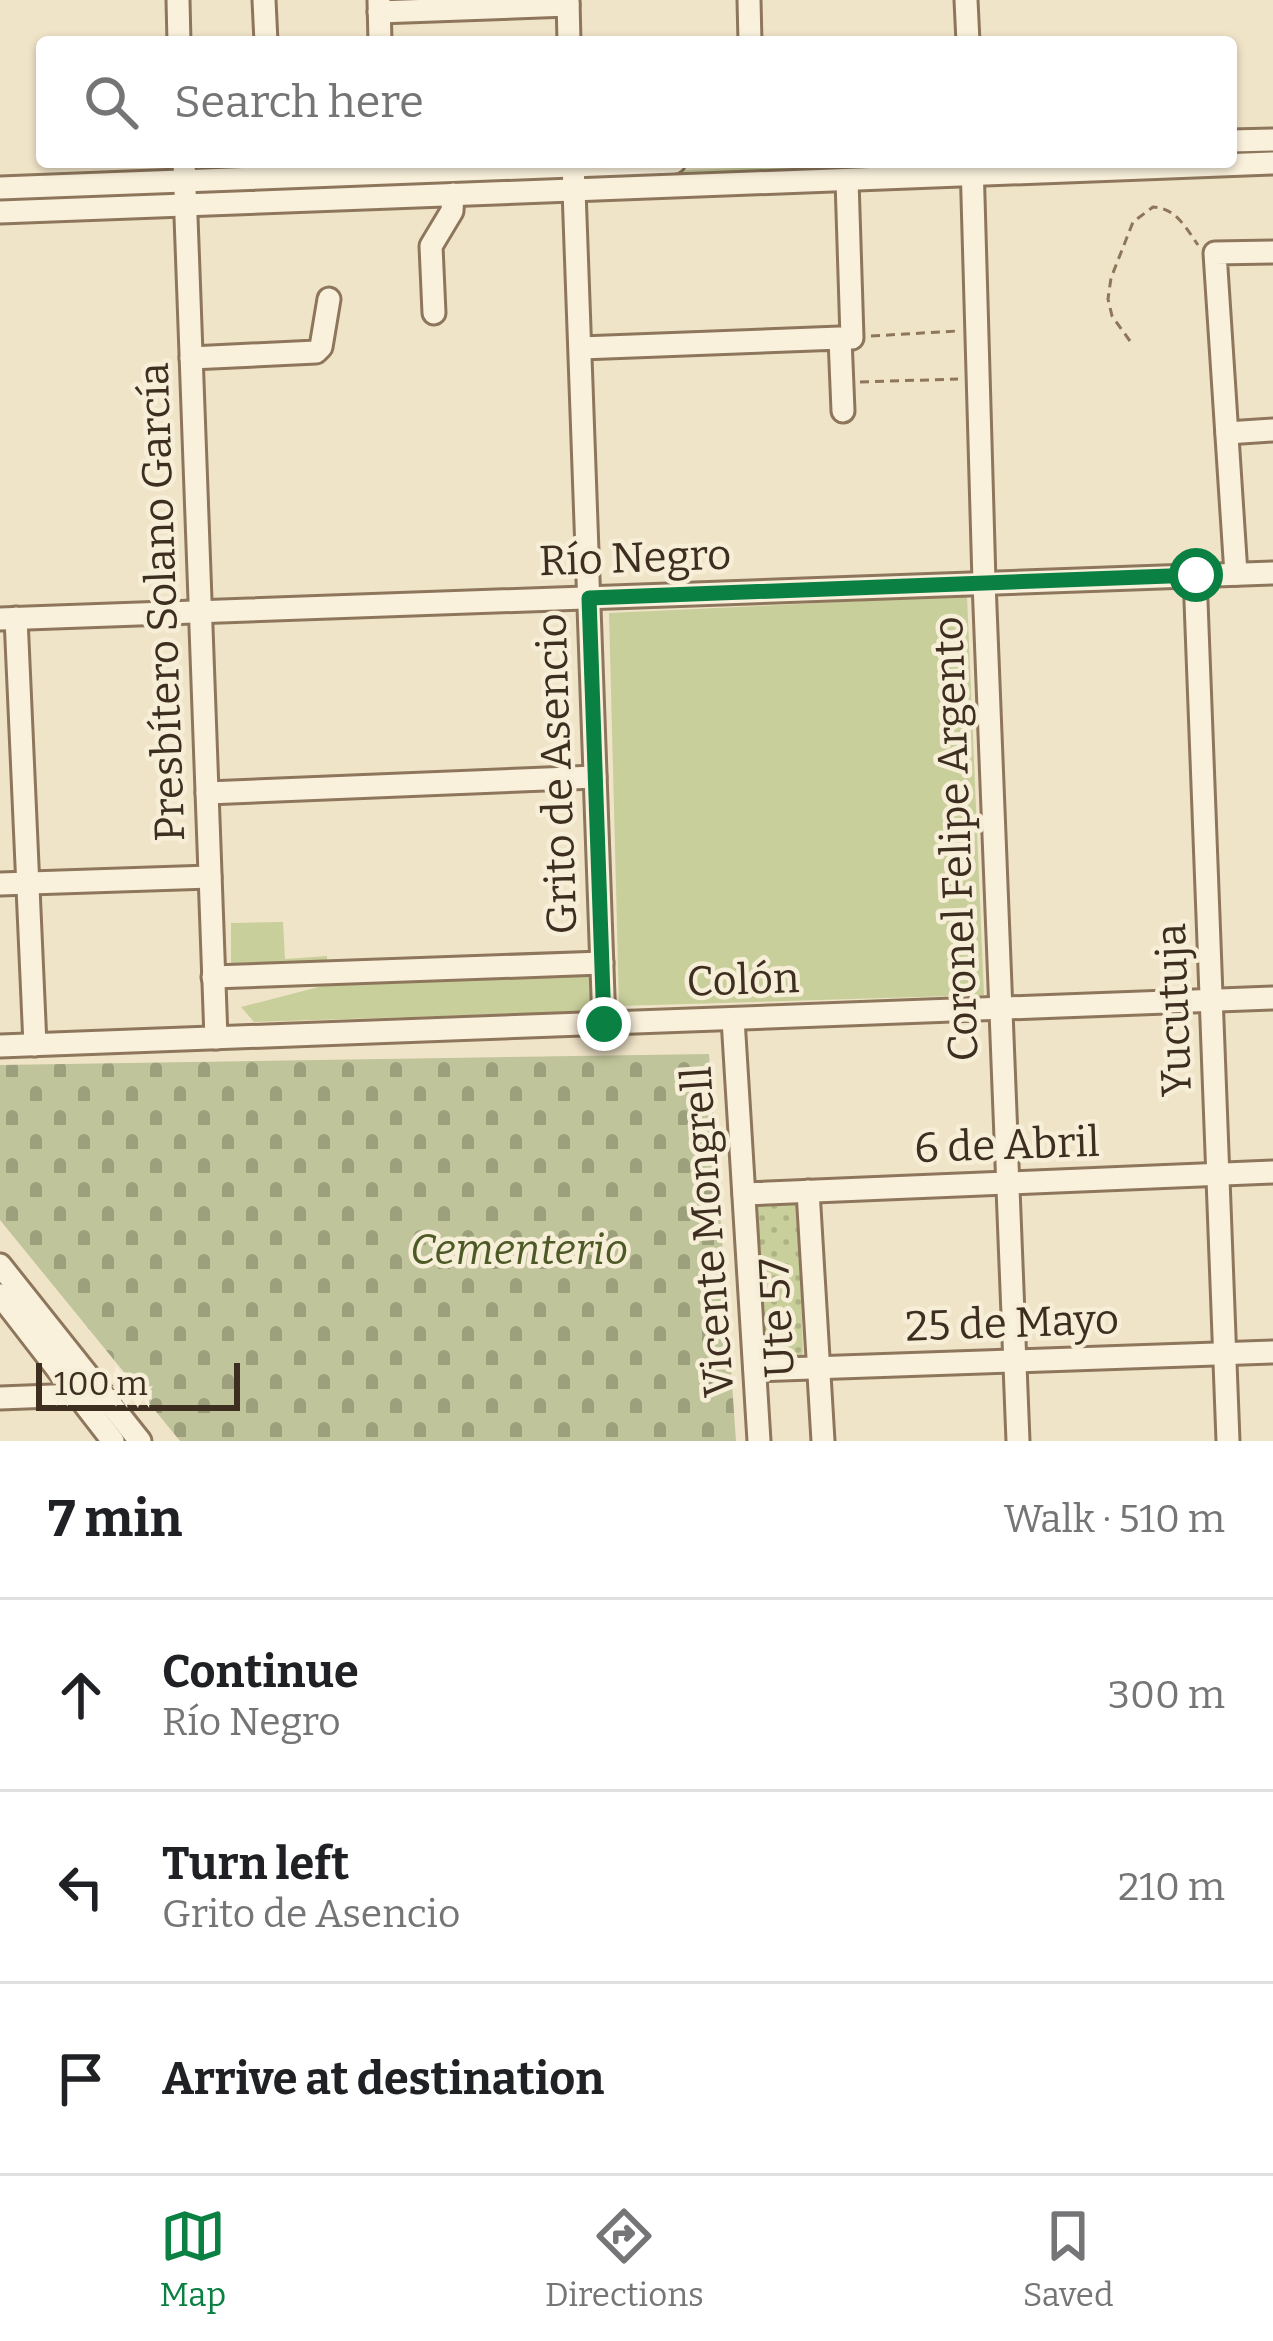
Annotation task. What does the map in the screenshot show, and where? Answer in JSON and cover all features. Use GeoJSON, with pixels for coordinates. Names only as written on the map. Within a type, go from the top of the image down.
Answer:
{"type":"FeatureCollection","features":[{"type":"Feature","properties":{"kind":"street"},"geometry":{"type":"LineString","coordinates":[[178,0],[179,36]]}},
{"type":"Feature","properties":{"kind":"street"},"geometry":{"type":"LineString","coordinates":[[264,0],[266,36]]}},
{"type":"Feature","properties":{"kind":"street"},"geometry":{"type":"LineString","coordinates":[[749,0],[750,36]]}},
{"type":"Feature","properties":{"kind":"street"},"geometry":{"type":"LineString","coordinates":[[966,0],[968,36]]}},
{"type":"Feature","properties":{"kind":"street"},"geometry":{"type":"LineString","coordinates":[[380,36],[379,6],[568,2],[569,36]]}},
{"type":"Feature","properties":{"kind":"street"},"geometry":{"type":"LineString","coordinates":[[1237,141],[1273,140]]}},
{"type":"Feature","properties":{"kind":"street"},"geometry":{"type":"LineString","coordinates":[[1237,164],[1273,163]]}},
{"type":"Feature","properties":{"kind":"street"},"geometry":{"type":"LineString","coordinates":[[0,212],[271,170],[386,168]]}},
{"type":"Feature","properties":{"kind":"street","name":"Grito de Asencio"},"geometry":{"type":"LineString","coordinates":[[574,168],[604,1024]]}},
{"type":"Feature","properties":{"kind":"street"},"geometry":{"type":"LineString","coordinates":[[0,188],[184,182],[453,194],[847,181],[972,168]]}},
{"type":"Feature","properties":{"kind":"street","name":"Coronel Felipe Argento"},"geometry":{"type":"LineString","coordinates":[[972,168],[1018,1441]]}},
{"type":"Feature","properties":{"kind":"street"},"geometry":{"type":"LineString","coordinates":[[847,181],[852,338]]}},
{"type":"Feature","properties":{"kind":"street","name":"Presbítero Solano García"},"geometry":{"type":"LineString","coordinates":[[184,182],[216,1038]]}},
{"type":"Feature","properties":{"kind":"street"},"geometry":{"type":"LineString","coordinates":[[434,313],[431,246],[452,211],[453,194]]}},
{"type":"Feature","properties":{"kind":"street"},"geometry":{"type":"LineString","coordinates":[[1236,574],[1215,253],[1273,252]]}},
{"type":"Feature","properties":{"kind":"street"},"geometry":{"type":"LineString","coordinates":[[191,358],[316,352],[329,299]]}},
{"type":"Feature","properties":{"kind":"street"},"geometry":{"type":"LineString","coordinates":[[580,348],[840,338],[843,411]]}},
{"type":"Feature","properties":{"kind":"street"},"geometry":{"type":"LineString","coordinates":[[1227,433],[1273,430]]}},
{"type":"Feature","properties":{"kind":"street","name":"Río Negro"},"geometry":{"type":"LineString","coordinates":[[8,619],[1273,573]]}},
{"type":"Feature","properties":{"kind":"street","name":"Yucutuja"},"geometry":{"type":"LineString","coordinates":[[1196,575],[1228,1441]]}},
{"type":"Feature","properties":{"kind":"street"},"geometry":{"type":"LineString","coordinates":[[8,619],[28,883],[34,1045]]}},
{"type":"Feature","properties":{"kind":"street"},"geometry":{"type":"LineString","coordinates":[[207,793],[595,777]]}},
{"type":"Feature","properties":{"kind":"street"},"geometry":{"type":"LineString","coordinates":[[0,884],[210,878]]}},
{"type":"Feature","properties":{"kind":"street"},"geometry":{"type":"LineString","coordinates":[[213,976],[602,963]]}},
{"type":"Feature","properties":{"kind":"street","name":"Colón"},"geometry":{"type":"LineString","coordinates":[[0,1046],[1273,998]]}},
{"type":"Feature","properties":{"kind":"street","name":"Vicente Mongrell"},"geometry":{"type":"LineString","coordinates":[[733,1019],[759,1441]]}},
{"type":"Feature","properties":{"kind":"street","name":"6 de Abril"},"geometry":{"type":"LineString","coordinates":[[744,1194],[1273,1172]]}},
{"type":"Feature","properties":{"kind":"street","name":"Ute 57"},"geometry":{"type":"LineString","coordinates":[[808,1191],[823,1441]]}},
{"type":"Feature","properties":{"kind":"street"},"geometry":{"type":"LineString","coordinates":[[0,1265],[87,1390],[113,1441]]}},
{"type":"Feature","properties":{"kind":"street"},"geometry":{"type":"LineString","coordinates":[[0,1295],[140,1441]]}},
{"type":"Feature","properties":{"kind":"street","name":"25 de Mayo"},"geometry":{"type":"LineString","coordinates":[[754,1370],[1273,1352]]}},
{"type":"Feature","properties":{"kind":"street"},"geometry":{"type":"LineString","coordinates":[[0,1398],[87,1390]]}},
{"type":"Feature","properties":{"kind":"path"},"geometry":{"type":"LineString","coordinates":[[1130,341],[1112,316],[1108,299],[1132,222],[1153,207],[1165,208],[1178,217],[1201,249],[1215,253]]}},
{"type":"Feature","properties":{"kind":"path"},"geometry":{"type":"LineString","coordinates":[[852,338],[977,330]]}},
{"type":"Feature","properties":{"kind":"path"},"geometry":{"type":"LineString","coordinates":[[842,382],[978,379]]}},
{"type":"Feature","properties":{"kind":"green space"},"geometry":{"type":"Polygon","coordinates":[[[753,168],[943,168],[595,180],[595,173],[753,168]]]}},
{"type":"Feature","properties":{"kind":"green space"},"geometry":{"type":"Polygon","coordinates":[[[557,176],[558,184],[199,196],[199,187],[557,176]]]}},
{"type":"Feature","properties":{"kind":"green space"},"geometry":{"type":"Polygon","coordinates":[[[967,596],[984,995],[619,1006],[609,613],[967,596]]]}},
{"type":"Feature","properties":{"kind":"green space"},"geometry":{"type":"Polygon","coordinates":[[[283,922],[285,959],[327,956],[327,961],[231,967],[231,923],[283,922]]]}},
{"type":"Feature","properties":{"kind":"green space"},"geometry":{"type":"Polygon","coordinates":[[[592,969],[594,1011],[254,1022],[241,1007],[349,979],[592,969]]]}},
{"type":"Feature","properties":{"kind":"green space","name":"Cementerio"},"geometry":{"type":"Polygon","coordinates":[[[709,1054],[736,1441],[180,1441],[0,1220],[0,1065],[709,1054]]]}},
{"type":"Feature","properties":{"kind":"green space"},"geometry":{"type":"Polygon","coordinates":[[[757,1201],[795,1202],[798,1207],[800,1359],[759,1360],[751,1206],[757,1201]]]}},
{"type":"Feature","properties":{"kind":"route"},"geometry":{"type":"LineString","coordinates":[[604,1024],[589,598],[1196,575]]}}]}
